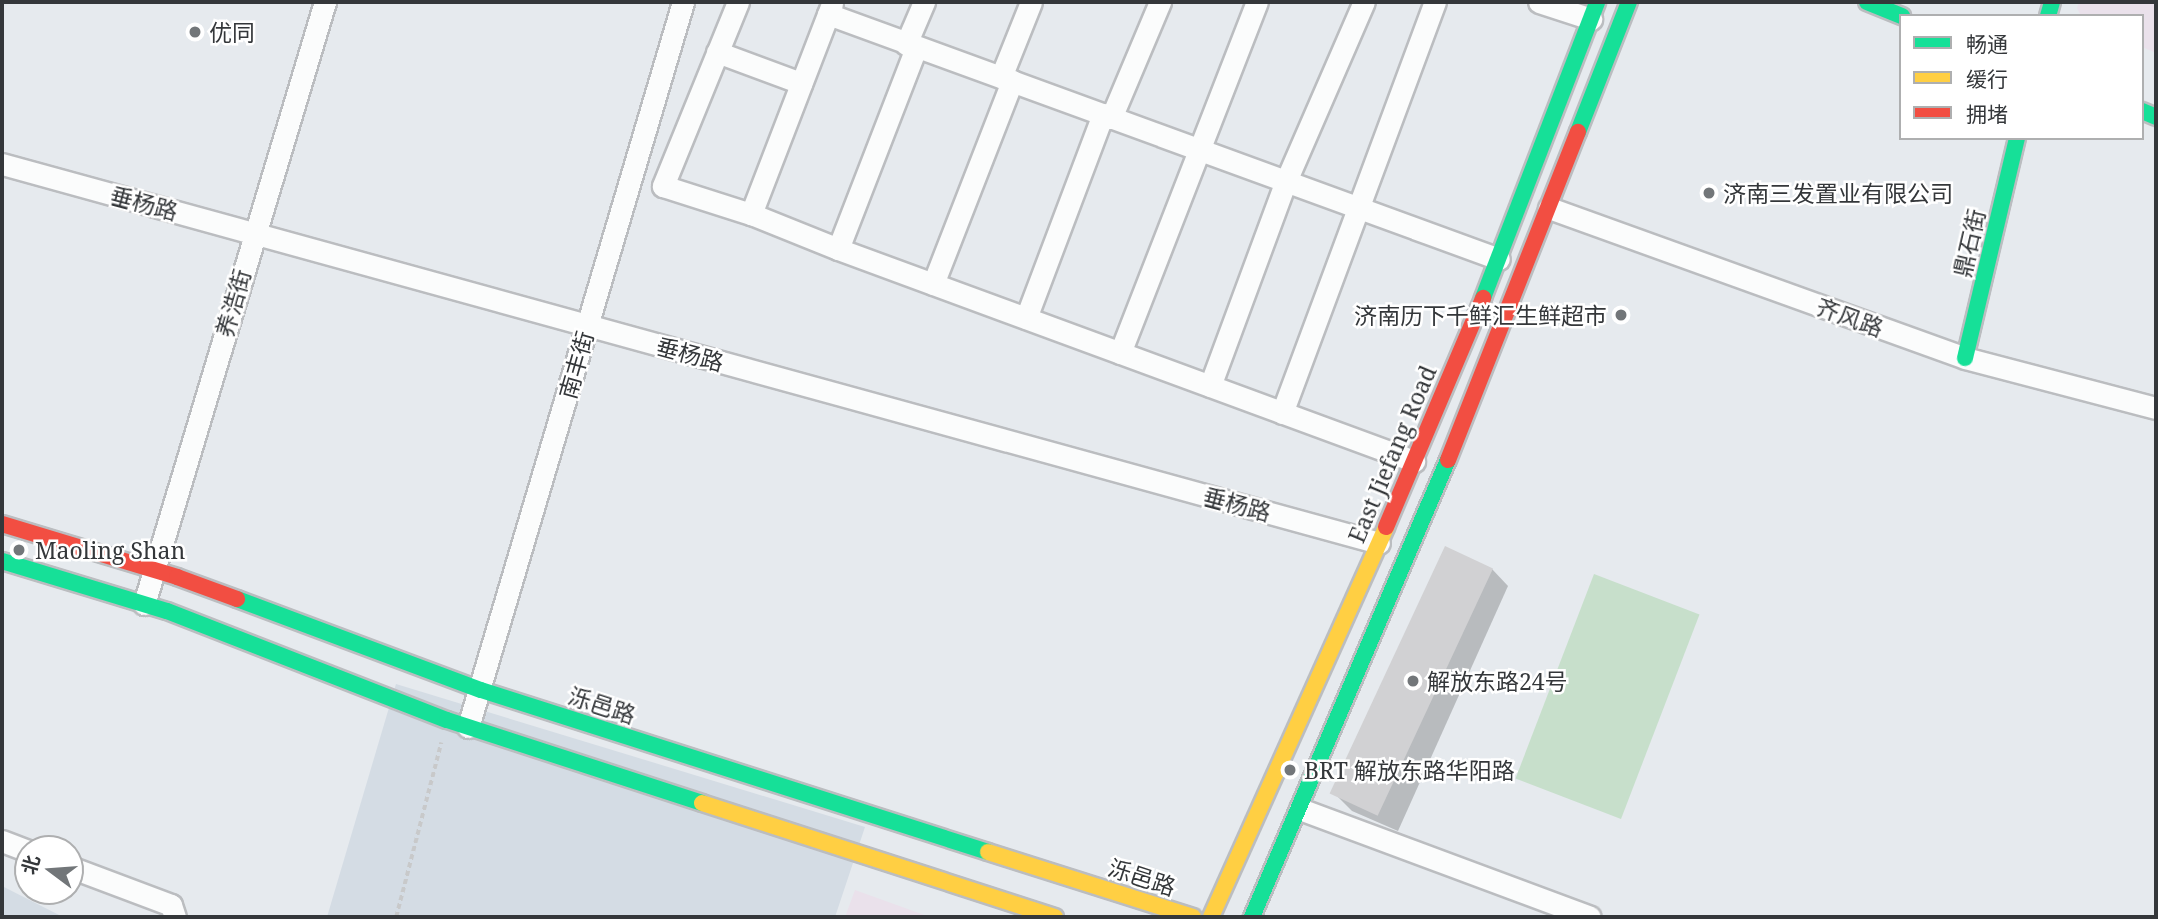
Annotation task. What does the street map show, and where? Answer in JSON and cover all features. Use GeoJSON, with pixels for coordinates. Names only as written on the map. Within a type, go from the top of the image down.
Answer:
{"type":"FeatureCollection","features":[{"type":"Feature","properties":{"kind":"main road"},"geometry":{"type":"LineString","coordinates":[[1252,917],[1430,506],[1629,2]]}},
{"type":"Feature","properties":{"kind":"main road"},"geometry":{"type":"LineString","coordinates":[[1867,2],[1899,15]]}},
{"type":"Feature","properties":{"kind":"main road","name":"East Jiefang Road"},"geometry":{"type":"LineString","coordinates":[[1211,917],[1415,461],[1499,259],[1594,10]]}},
{"type":"Feature","properties":{"kind":"main road","name":"鼎石街"},"geometry":{"type":"LineString","coordinates":[[1965,358],[2017,140]]}},
{"type":"Feature","properties":{"kind":"main road","name":"泺邑路"},"geometry":{"type":"LineString","coordinates":[[2,524],[156,571],[481,690],[1193,917]]}},
{"type":"Feature","properties":{"kind":"main road"},"geometry":{"type":"LineString","coordinates":[[2,561],[144,604],[446,720],[1055,917]]}},
{"type":"Feature","properties":{"kind":"street","name":"养浩街"},"geometry":{"type":"LineString","coordinates":[[144,604],[156,571],[253,233],[325,2]]}},
{"type":"Feature","properties":{"kind":"street","name":"南丰街"},"geometry":{"type":"LineString","coordinates":[[468,727],[683,2]]}},
{"type":"Feature","properties":{"kind":"street"},"geometry":{"type":"LineString","coordinates":[[737,2],[663,186],[751,214],[838,249],[1415,461]]}},
{"type":"Feature","properties":{"kind":"street"},"geometry":{"type":"LineString","coordinates":[[838,249],[911,46],[924,2]]}},
{"type":"Feature","properties":{"kind":"street"},"geometry":{"type":"LineString","coordinates":[[933,284],[1031,2]]}},
{"type":"Feature","properties":{"kind":"street"},"geometry":{"type":"LineString","coordinates":[[1026,318],[1107,116],[1160,2]]}},
{"type":"Feature","properties":{"kind":"street"},"geometry":{"type":"LineString","coordinates":[[1120,353],[1257,2]]}},
{"type":"Feature","properties":{"kind":"street"},"geometry":{"type":"LineString","coordinates":[[1210,386],[1286,181],[1364,2]]}},
{"type":"Feature","properties":{"kind":"street"},"geometry":{"type":"LineString","coordinates":[[1282,413],[1435,2]]}},
{"type":"Feature","properties":{"kind":"street"},"geometry":{"type":"LineString","coordinates":[[1539,2],[1594,10]]}},
{"type":"Feature","properties":{"kind":"street"},"geometry":{"type":"LineString","coordinates":[[751,214],[830,8],[911,46],[1499,259]]}},
{"type":"Feature","properties":{"kind":"street"},"geometry":{"type":"LineString","coordinates":[[717,52],[801,83]]}},
{"type":"Feature","properties":{"kind":"street","name":"垂杨路"},"geometry":{"type":"LineString","coordinates":[[2,164],[1379,543]]}},
{"type":"Feature","properties":{"kind":"street","name":"齐风路"},"geometry":{"type":"LineString","coordinates":[[1549,208],[1965,358],[2156,408]]}},
{"type":"Feature","properties":{"kind":"street"},"geometry":{"type":"LineString","coordinates":[[1300,809],[1590,917]]}},
{"type":"Feature","properties":{"kind":"street"},"geometry":{"type":"LineString","coordinates":[[84,872],[171,905],[175,917]]}},
{"type":"Feature","properties":{"kind":"path"},"geometry":{"type":"LineString","coordinates":[[396,917],[446,720]]}},
{"type":"Feature","properties":{"kind":"shaded area"},"geometry":{"type":"Polygon","coordinates":[[[2079,2],[2156,2],[2156,53],[2144,48],[2144,14],[2080,14],[2077,8],[2079,2]]]}},
{"type":"Feature","properties":{"kind":"shaded area"},"geometry":{"type":"Polygon","coordinates":[[[396,684],[865,827],[835,917],[327,917],[396,684]]]}},
{"type":"Feature","properties":{"kind":"shaded area"},"geometry":{"type":"Polygon","coordinates":[[[2,886],[14,892],[14,905],[39,905],[63,917],[2,917],[2,886]]]}},
{"type":"Feature","properties":{"kind":"shaded area"},"geometry":{"type":"Polygon","coordinates":[[[855,890],[930,917],[845,917],[855,890]]]}},
{"type":"Feature","properties":{"kind":"green space"},"geometry":{"type":"Polygon","coordinates":[[[1594,574],[1699,614],[1621,819],[1516,778],[1594,574]]]}},
{"type":"Feature","properties":{"kind":"building","name":"解放东路24号"},"geometry":{"type":"Polygon","coordinates":[[[1445,546],[1493,568],[1378,816],[1330,793],[1445,546]]]}},
{"type":"Feature","properties":{"kind":"traffic: fast"},"geometry":{"type":"LineString","coordinates":[[1483,298],[1597,2]]}},
{"type":"Feature","properties":{"kind":"traffic: fast"},"geometry":{"type":"LineString","coordinates":[[1578,132],[1629,2]]}},
{"type":"Feature","properties":{"kind":"traffic: fast"},"geometry":{"type":"LineString","coordinates":[[1867,2],[1899,15]]}},
{"type":"Feature","properties":{"kind":"traffic: fast"},"geometry":{"type":"LineString","coordinates":[[2049,14],[2052,2]]}},
{"type":"Feature","properties":{"kind":"traffic: fast"},"geometry":{"type":"LineString","coordinates":[[2144,112],[2156,117]]}},
{"type":"Feature","properties":{"kind":"traffic: fast"},"geometry":{"type":"LineString","coordinates":[[1965,358],[2017,140]]}},
{"type":"Feature","properties":{"kind":"traffic: fast"},"geometry":{"type":"LineString","coordinates":[[1252,917],[1448,460]]}},
{"type":"Feature","properties":{"kind":"traffic: fast"},"geometry":{"type":"LineString","coordinates":[[2,561],[167,611],[447,720],[702,803]]}},
{"type":"Feature","properties":{"kind":"traffic: fast"},"geometry":{"type":"LineString","coordinates":[[237,599],[481,690],[988,852]]}},
{"type":"Feature","properties":{"kind":"traffic: slow"},"geometry":{"type":"LineString","coordinates":[[1211,917],[1386,527]]}},
{"type":"Feature","properties":{"kind":"traffic: slow"},"geometry":{"type":"LineString","coordinates":[[702,803],[1055,917]]}},
{"type":"Feature","properties":{"kind":"traffic: slow"},"geometry":{"type":"LineString","coordinates":[[988,852],[1193,917]]}},
{"type":"Feature","properties":{"kind":"traffic: jam"},"geometry":{"type":"LineString","coordinates":[[1448,460],[1578,132]]}},
{"type":"Feature","properties":{"kind":"traffic: jam"},"geometry":{"type":"LineString","coordinates":[[1386,527],[1483,298]]}},
{"type":"Feature","properties":{"kind":"traffic: jam"},"geometry":{"type":"LineString","coordinates":[[2,524],[177,577],[237,599]]}},
{"type":"Feature","properties":{"kind":"place","name":"优同"},"geometry":{"type":"Point","coordinates":[195,32]}},
{"type":"Feature","properties":{"kind":"place","name":"济南三发置业有限公司"},"geometry":{"type":"Point","coordinates":[1709,193]}},
{"type":"Feature","properties":{"kind":"place","name":"济南历下千鲜汇生鲜超市"},"geometry":{"type":"Point","coordinates":[1621,315]}},
{"type":"Feature","properties":{"kind":"place","name":"Maoling Shan"},"geometry":{"type":"Point","coordinates":[19,550]}},
{"type":"Feature","properties":{"kind":"place","name":"解放东路24号"},"geometry":{"type":"Point","coordinates":[1413,681]}},
{"type":"Feature","properties":{"kind":"place","name":"BRT 解放东路华阳路"},"geometry":{"type":"Point","coordinates":[1290,770]}}]}
